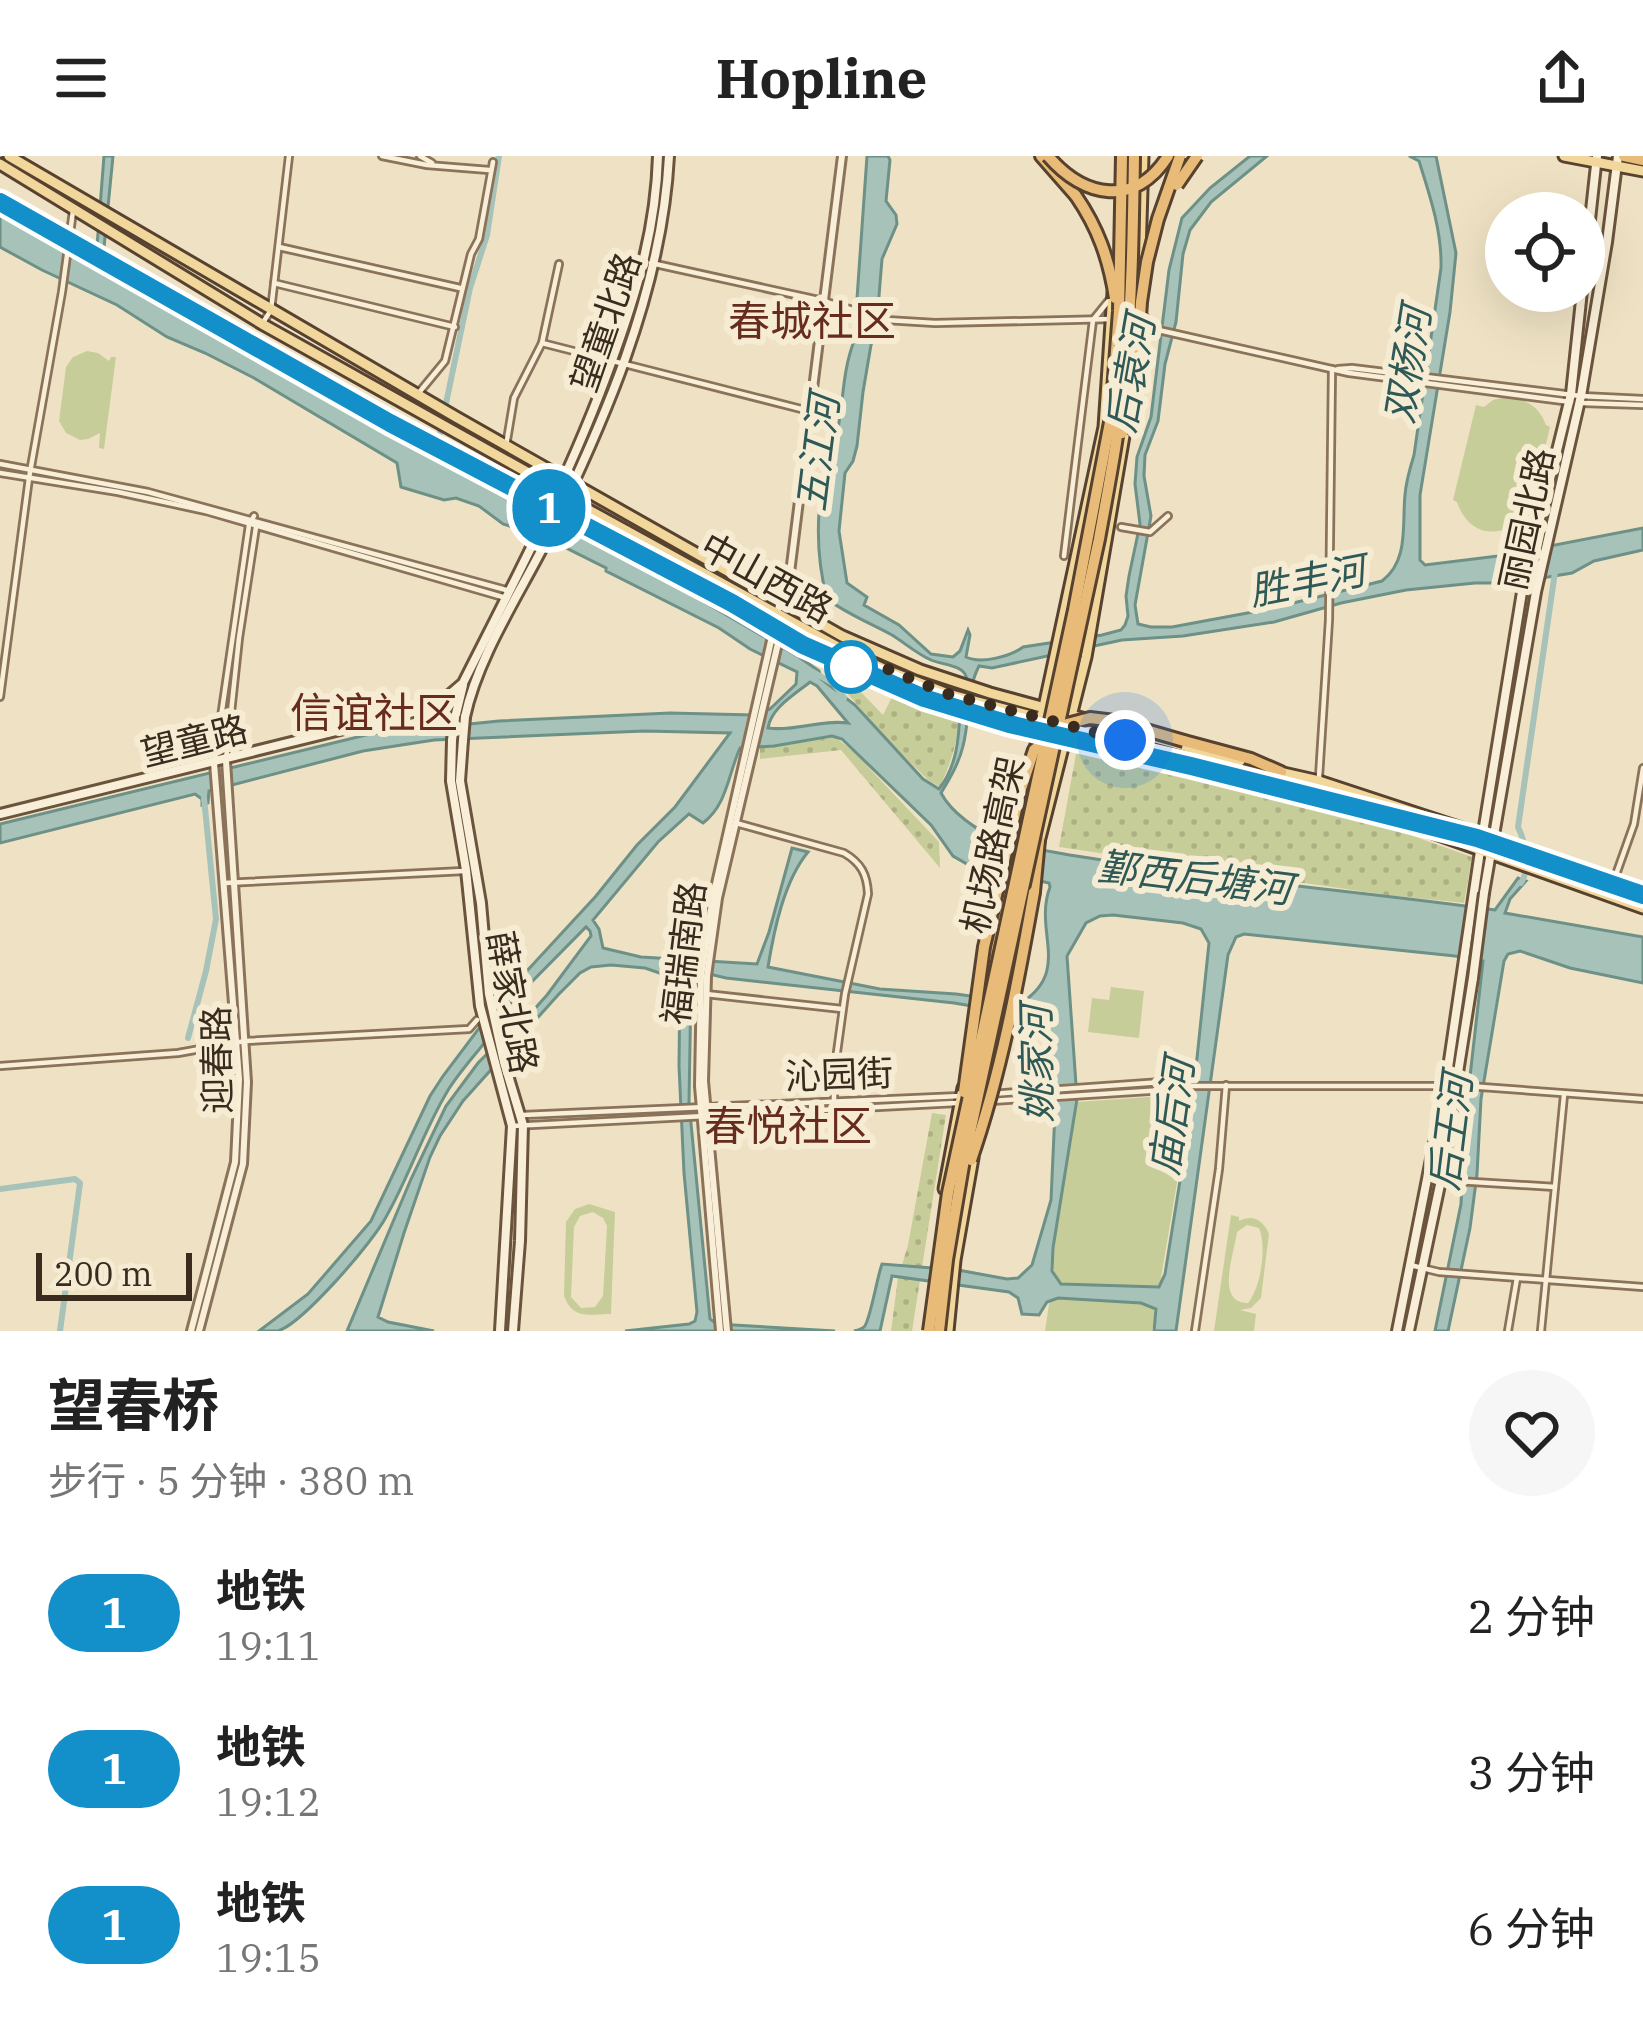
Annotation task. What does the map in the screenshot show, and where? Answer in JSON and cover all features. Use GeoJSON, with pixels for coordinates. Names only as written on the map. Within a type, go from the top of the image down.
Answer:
{"type":"FeatureCollection","features":[{"type":"Feature","properties":{"kind":"highway"},"geometry":{"type":"LineString","coordinates":[[1044,156],[1076,183],[1101,192],[1140,185],[1168,156]]}},
{"type":"Feature","properties":{"kind":"highway"},"geometry":{"type":"LineString","coordinates":[[1044,156],[1094,222],[1100,238],[1115,299],[1116,358]]}},
{"type":"Feature","properties":{"kind":"highway","name":"机场路高架"},"geometry":{"type":"LineString","coordinates":[[927,1331],[948,1193],[1111,417],[1120,156]]}},
{"type":"Feature","properties":{"kind":"highway","name":"机场路高架"},"geometry":{"type":"LineString","coordinates":[[944,1331],[947,1260],[958,1197],[1111,468],[1125,378],[1138,156]]}},
{"type":"Feature","properties":{"kind":"highway"},"geometry":{"type":"LineString","coordinates":[[1111,468],[1135,391],[1141,302],[1157,219],[1180,156]]}},
{"type":"Feature","properties":{"kind":"highway"},"geometry":{"type":"LineString","coordinates":[[1157,219],[1197,156]]}},
{"type":"Feature","properties":{"kind":"highway"},"geometry":{"type":"LineString","coordinates":[[1622,159],[1643,160]]}},
{"type":"Feature","properties":{"kind":"highway"},"geometry":{"type":"LineString","coordinates":[[963,1124],[984,947],[1034,750],[1067,724],[1090,718],[1251,759],[1281,772]]}},
{"type":"Feature","properties":{"kind":"highway"},"geometry":{"type":"LineString","coordinates":[[977,1000],[1026,790]]}},
{"type":"Feature","properties":{"kind":"highway"},"geometry":{"type":"LineString","coordinates":[[958,1197],[980,1133],[1017,985],[1040,838]]}},
{"type":"Feature","properties":{"kind":"main road","name":"中山西路"},"geometry":{"type":"LineString","coordinates":[[9,156],[569,481],[836,646],[948,694],[1072,714],[1319,781],[1643,895]]}},
{"type":"Feature","properties":{"kind":"main road","name":"望童北路"},"geometry":{"type":"LineString","coordinates":[[650,262],[658,156]]}},
{"type":"Feature","properties":{"kind":"main road","name":"望童北路"},"geometry":{"type":"LineString","coordinates":[[563,494],[616,363],[663,227],[669,156]]}},
{"type":"Feature","properties":{"kind":"main road"},"geometry":{"type":"LineString","coordinates":[[927,1331],[949,1151],[988,990],[1104,427],[1120,156]]}},
{"type":"Feature","properties":{"kind":"main road"},"geometry":{"type":"LineString","coordinates":[[944,1331],[985,1098],[1040,838],[1090,634],[1132,388],[1139,310],[1138,156]]}},
{"type":"Feature","properties":{"kind":"main road"},"geometry":{"type":"LineString","coordinates":[[1564,156],[1622,159],[1643,171]]}},
{"type":"Feature","properties":{"kind":"main road"},"geometry":{"type":"LineString","coordinates":[[1593,192],[1597,159]]}},
{"type":"Feature","properties":{"kind":"main road","name":"丽园北路"},"geometry":{"type":"LineString","coordinates":[[1487,837],[1622,159]]}},
{"type":"Feature","properties":{"kind":"main road","name":"中山西路"},"geometry":{"type":"LineString","coordinates":[[0,164],[262,324],[563,494],[782,609]]}},
{"type":"Feature","properties":{"kind":"main road","name":"丽园北路"},"geometry":{"type":"LineString","coordinates":[[1479,892],[1522,592],[1575,399],[1581,312]]}},
{"type":"Feature","properties":{"kind":"main road"},"geometry":{"type":"LineString","coordinates":[[463,683],[563,494]]}},
{"type":"Feature","properties":{"kind":"main road","name":"薛家北路"},"geometry":{"type":"LineString","coordinates":[[460,717],[538,544]]}},
{"type":"Feature","properties":{"kind":"main road","name":"薛家北路"},"geometry":{"type":"LineString","coordinates":[[463,683],[451,781],[466,870],[479,1018],[517,1120],[500,1331]]}},
{"type":"Feature","properties":{"kind":"main road","name":"望童路"},"geometry":{"type":"LineString","coordinates":[[0,814],[215,768],[422,710],[463,683]]}},
{"type":"Feature","properties":{"kind":"main road","name":"中山西路"},"geometry":{"type":"LineString","coordinates":[[1043,712],[1068,727],[1318,792],[1643,908]]}},
{"type":"Feature","properties":{"kind":"main road","name":"薛家北路"},"geometry":{"type":"LineString","coordinates":[[458,740],[491,1005],[517,1120],[520,1241],[512,1331]]}},
{"type":"Feature","properties":{"kind":"main road"},"geometry":{"type":"LineString","coordinates":[[1409,1331],[1441,1180],[1461,978],[1479,892]]}},
{"type":"Feature","properties":{"kind":"main road"},"geometry":{"type":"LineString","coordinates":[[1397,1331],[1473,978],[1479,892]]}},
{"type":"Feature","properties":{"kind":"street"},"geometry":{"type":"LineString","coordinates":[[262,324],[272,310],[290,156]]}},
{"type":"Feature","properties":{"kind":"street"},"geometry":{"type":"LineString","coordinates":[[382,156],[437,165],[492,166],[479,239],[471,254],[445,361],[418,395]]}},
{"type":"Feature","properties":{"kind":"street"},"geometry":{"type":"LineString","coordinates":[[420,156],[437,165]]}},
{"type":"Feature","properties":{"kind":"street","name":"福瑞南路"},"geometry":{"type":"LineString","coordinates":[[724,1331],[700,1111],[706,954],[782,609],[842,156]]}},
{"type":"Feature","properties":{"kind":"street"},"geometry":{"type":"LineString","coordinates":[[0,697],[75,196]]}},
{"type":"Feature","properties":{"kind":"street"},"geometry":{"type":"LineString","coordinates":[[278,247],[463,288]]}},
{"type":"Feature","properties":{"kind":"street"},"geometry":{"type":"LineString","coordinates":[[650,262],[823,301],[879,319],[935,323],[1112,319]]}},
{"type":"Feature","properties":{"kind":"street"},"geometry":{"type":"LineString","coordinates":[[506,446],[514,398],[542,343],[559,264]]}},
{"type":"Feature","properties":{"kind":"street"},"geometry":{"type":"LineString","coordinates":[[274,283],[455,327]]}},
{"type":"Feature","properties":{"kind":"street"},"geometry":{"type":"LineString","coordinates":[[1064,556],[1093,320],[1113,295]]}},
{"type":"Feature","properties":{"kind":"street"},"geometry":{"type":"LineString","coordinates":[[1139,310],[1155,330]]}},
{"type":"Feature","properties":{"kind":"street"},"geometry":{"type":"LineString","coordinates":[[1155,330],[1332,369],[1575,399],[1643,402]]}},
{"type":"Feature","properties":{"kind":"street"},"geometry":{"type":"LineString","coordinates":[[1136,345],[1155,330]]}},
{"type":"Feature","properties":{"kind":"street"},"geometry":{"type":"LineString","coordinates":[[542,343],[809,411]]}},
{"type":"Feature","properties":{"kind":"street"},"geometry":{"type":"LineString","coordinates":[[1319,781],[1329,620],[1332,369]]}},
{"type":"Feature","properties":{"kind":"street"},"geometry":{"type":"LineString","coordinates":[[0,464],[30,474]]}},
{"type":"Feature","properties":{"kind":"street"},"geometry":{"type":"LineString","coordinates":[[0,473],[148,492],[508,595]]}},
{"type":"Feature","properties":{"kind":"street"},"geometry":{"type":"LineString","coordinates":[[1121,526],[1150,532],[1168,516]]}},
{"type":"Feature","properties":{"kind":"street"},"geometry":{"type":"LineString","coordinates":[[226,765],[253,523]]}},
{"type":"Feature","properties":{"kind":"street"},"geometry":{"type":"LineString","coordinates":[[215,768],[253,523]]}},
{"type":"Feature","properties":{"kind":"street","name":"迎春路"},"geometry":{"type":"LineString","coordinates":[[226,765],[240,1042]]}},
{"type":"Feature","properties":{"kind":"street","name":"迎春路"},"geometry":{"type":"LineString","coordinates":[[195,1331],[243,1164],[248,1082],[240,1042],[215,768]]}},
{"type":"Feature","properties":{"kind":"street"},"geometry":{"type":"LineString","coordinates":[[1612,884],[1634,824],[1643,768]]}},
{"type":"Feature","properties":{"kind":"street"},"geometry":{"type":"LineString","coordinates":[[733,823],[844,853],[863,870],[868,894],[844,994],[834,1101]]}},
{"type":"Feature","properties":{"kind":"street"},"geometry":{"type":"LineString","coordinates":[[224,883],[466,870]]}},
{"type":"Feature","properties":{"kind":"street","name":"福瑞南路"},"geometry":{"type":"LineString","coordinates":[[700,1111],[704,976]]}},
{"type":"Feature","properties":{"kind":"street"},"geometry":{"type":"LineString","coordinates":[[706,994],[842,1009]]}},
{"type":"Feature","properties":{"kind":"street"},"geometry":{"type":"LineString","coordinates":[[0,1066],[178,1053],[240,1042],[469,1029],[479,1018]]}},
{"type":"Feature","properties":{"kind":"street","name":"沁园街"},"geometry":{"type":"LineString","coordinates":[[517,1120],[985,1098],[1162,1082],[1170,1086],[1468,1086],[1643,1099]]}},
{"type":"Feature","properties":{"kind":"street"},"geometry":{"type":"LineString","coordinates":[[1195,1331],[1219,1169],[1222,1085]]}},
{"type":"Feature","properties":{"kind":"street"},"geometry":{"type":"LineString","coordinates":[[1541,1331],[1564,1094]]}},
{"type":"Feature","properties":{"kind":"street","name":"沁园街"},"geometry":{"type":"LineString","coordinates":[[700,1111],[834,1101],[960,1099]]}},
{"type":"Feature","properties":{"kind":"street"},"geometry":{"type":"LineString","coordinates":[[1441,1180],[1555,1187]]}},
{"type":"Feature","properties":{"kind":"street"},"geometry":{"type":"LineString","coordinates":[[1410,1265],[1439,1272],[1643,1287]]}},
{"type":"Feature","properties":{"kind":"street"},"geometry":{"type":"LineString","coordinates":[[1508,1331],[1516,1278]]}},
{"type":"Feature","properties":{"kind":"green space"},"geometry":{"type":"Polygon","coordinates":[[[87,351],[109,361],[116,357],[104,449],[99,448],[100,433],[80,440],[66,433],[59,421],[66,367],[73,357],[87,351]]]}},
{"type":"Feature","properties":{"kind":"green space"},"geometry":{"type":"Polygon","coordinates":[[[1506,397],[1531,405],[1550,427],[1528,520],[1503,530],[1484,531],[1468,522],[1453,500],[1476,405],[1484,407],[1506,397]]]}},
{"type":"Feature","properties":{"kind":"green space"},"geometry":{"type":"Polygon","coordinates":[[[846,664],[862,672],[857,688],[883,715],[897,687],[958,710],[956,740],[940,787],[882,734],[836,680],[846,664]]]}},
{"type":"Feature","properties":{"kind":"green space"},"geometry":{"type":"Polygon","coordinates":[[[835,737],[939,842],[940,868],[841,750],[760,759],[760,747],[835,737]]]}},
{"type":"Feature","properties":{"kind":"green space"},"geometry":{"type":"Polygon","coordinates":[[[1087,746],[1312,800],[1472,857],[1464,903],[1059,847],[1076,754],[1087,746]]]}},
{"type":"Feature","properties":{"kind":"green space"},"geometry":{"type":"Polygon","coordinates":[[[1111,987],[1144,991],[1139,1038],[1088,1032],[1092,998],[1109,1000],[1111,987]]]}},
{"type":"Feature","properties":{"kind":"green space"},"geometry":{"type":"Polygon","coordinates":[[[1192,1094],[1152,1331],[1045,1331],[1077,1102],[1192,1094]]]}},
{"type":"Feature","properties":{"kind":"green space"},"geometry":{"type":"Polygon","coordinates":[[[932,1113],[946,1115],[912,1331],[891,1331],[898,1278],[932,1113]]]}},
{"type":"Feature","properties":{"kind":"green space"},"geometry":{"type":"Polygon","coordinates":[[[589,1204],[615,1212],[611,1314],[578,1313],[564,1296],[566,1222],[575,1209],[589,1204]],[[593,1212],[580,1216],[574,1227],[571,1297],[581,1308],[595,1307],[603,1296],[607,1226],[593,1212]]]}},
{"type":"Feature","properties":{"kind":"green space"},"geometry":{"type":"Polygon","coordinates":[[[1231,1215],[1239,1221],[1257,1220],[1269,1234],[1261,1298],[1251,1308],[1240,1310],[1256,1314],[1254,1331],[1214,1331],[1231,1215]],[[1247,1225],[1237,1232],[1229,1287],[1238,1301],[1248,1303],[1259,1277],[1259,1228],[1247,1225]]]}},
{"type":"Feature","properties":{"kind":"water"},"geometry":{"type":"Polygon","coordinates":[[[104,156],[113,156],[102,268],[424,450],[431,442],[437,445],[433,454],[437,459],[625,556],[799,657],[855,705],[923,779],[939,789],[956,751],[965,674],[926,658],[827,599],[821,567],[820,502],[854,341],[867,156],[890,160],[886,201],[897,224],[882,259],[876,333],[857,446],[845,473],[839,531],[847,583],[867,597],[864,605],[899,625],[931,654],[953,657],[968,630],[966,657],[979,660],[1023,647],[1102,635],[1125,625],[1140,524],[1137,457],[1151,417],[1169,270],[1182,218],[1250,156],[1267,156],[1211,202],[1190,230],[1183,254],[1158,421],[1145,455],[1151,516],[1135,605],[1138,624],[1172,627],[1269,609],[1382,581],[1391,573],[1403,542],[1406,490],[1441,268],[1431,200],[1419,161],[1409,156],[1436,156],[1456,253],[1420,495],[1420,560],[1425,565],[1498,556],[1643,528],[1643,550],[1594,561],[1572,573],[1512,583],[1406,590],[1274,622],[1122,640],[992,668],[979,666],[961,752],[941,793],[981,831],[1052,852],[1495,910],[1518,878],[1526,881],[1505,913],[1643,937],[1643,983],[1570,968],[1520,951],[1508,954],[1504,961],[1481,1099],[1470,1228],[1448,1331],[1435,1331],[1461,1204],[1464,1130],[1483,961],[1244,934],[1236,937],[1228,955],[1176,1331],[1154,1331],[1156,1309],[1141,1303],[1058,1298],[1047,1302],[1039,1315],[1022,1314],[1018,1298],[1009,1292],[892,1276],[880,1331],[854,1331],[866,1323],[882,1264],[1007,1279],[1018,1278],[1032,1265],[1051,1200],[1055,1111],[1050,1046],[1019,1014],[697,971],[692,974],[691,987],[689,1103],[710,1319],[717,1324],[835,1331],[625,1331],[689,1324],[697,1312],[684,1173],[680,980],[645,968],[611,965],[580,973],[558,995],[463,1101],[440,1136],[378,1317],[434,1331],[347,1331],[446,1106],[478,1063],[547,995],[591,936],[586,927],[506,1008],[454,1081],[394,1202],[367,1244],[320,1298],[289,1325],[278,1331],[259,1331],[308,1294],[371,1221],[443,1076],[501,999],[675,807],[730,733],[644,731],[434,740],[363,751],[209,791],[208,803],[202,805],[195,794],[0,843],[0,824],[370,734],[499,721],[670,713],[754,715],[770,709],[796,684],[797,672],[556,543],[525,536],[479,506],[401,487],[397,463],[254,378],[0,247],[0,216],[92,262],[104,156]],[[810,682],[778,708],[768,728],[848,723],[810,682]],[[832,736],[740,748],[711,816],[703,823],[689,814],[658,842],[593,920],[603,948],[641,957],[757,964],[792,848],[808,852],[786,891],[768,967],[880,989],[1021,1003],[1036,990],[1048,964],[1049,883],[967,864],[953,856],[931,825],[842,739],[832,736]],[[1100,916],[1086,923],[1067,956],[1077,1099],[1052,1271],[1061,1284],[1159,1287],[1192,1106],[1209,943],[1201,929],[1183,923],[1100,916]]]}},
{"type":"Feature","properties":{"kind":"waterway"},"geometry":{"type":"LineString","coordinates":[[433,452],[470,288],[487,235],[499,156]]}},
{"type":"Feature","properties":{"kind":"waterway"},"geometry":{"type":"LineString","coordinates":[[1521,883],[1526,855],[1518,827],[1555,572]]}},
{"type":"Feature","properties":{"kind":"waterway","name":"鄞西后塘河"},"geometry":{"type":"LineString","coordinates":[[813,672],[834,684],[844,698]]}},
{"type":"Feature","properties":{"kind":"waterway"},"geometry":{"type":"LineString","coordinates":[[188,1038],[216,919],[204,798]]}},
{"type":"Feature","properties":{"kind":"waterway"},"geometry":{"type":"LineString","coordinates":[[0,1189],[75,1179],[80,1183],[60,1331]]}},
{"type":"Feature","properties":{"kind":"railway"},"geometry":{"type":"LineString","coordinates":[[0,195],[393,421]]}},
{"type":"Feature","properties":{"kind":"metro line","name":"1"},"geometry":{"type":"LineString","coordinates":[[0,202],[570,520],[803,645],[924,698],[1009,724],[1477,838],[1643,895]]}},
{"type":"Feature","properties":{"kind":"district","name":"春城社区"},"geometry":{"type":"Point","coordinates":[812,320]}},
{"type":"Feature","properties":{"kind":"district","name":"信谊社区"},"geometry":{"type":"Point","coordinates":[374,712]}},
{"type":"Feature","properties":{"kind":"district","name":"春悦社区"},"geometry":{"type":"Point","coordinates":[788,1125]}},
{"type":"Feature","properties":{"kind":"route"},"geometry":{"type":"LineString","coordinates":[[851,667],[861,658],[948,694],[1125,740]]}},
{"type":"Feature","properties":{"kind":"water label","name":"双杨河"},"geometry":{"type":"Point","coordinates":[1407,365]}},
{"type":"Feature","properties":{"kind":"water label","name":"后袁河"},"geometry":{"type":"Point","coordinates":[1130,374]}},
{"type":"Feature","properties":{"kind":"water label","name":"五江河"},"geometry":{"type":"Point","coordinates":[817,453]}},
{"type":"Feature","properties":{"kind":"water label","name":"胜丰河"},"geometry":{"type":"Point","coordinates":[1307,580]}},
{"type":"Feature","properties":{"kind":"water label","name":"姚家河"},"geometry":{"type":"Point","coordinates":[1036,1064]}},
{"type":"Feature","properties":{"kind":"water label","name":"庙后河"},"geometry":{"type":"Point","coordinates":[1171,1117]}},
{"type":"Feature","properties":{"kind":"water label","name":"后王河"},"geometry":{"type":"Point","coordinates":[1450,1132]}}]}
